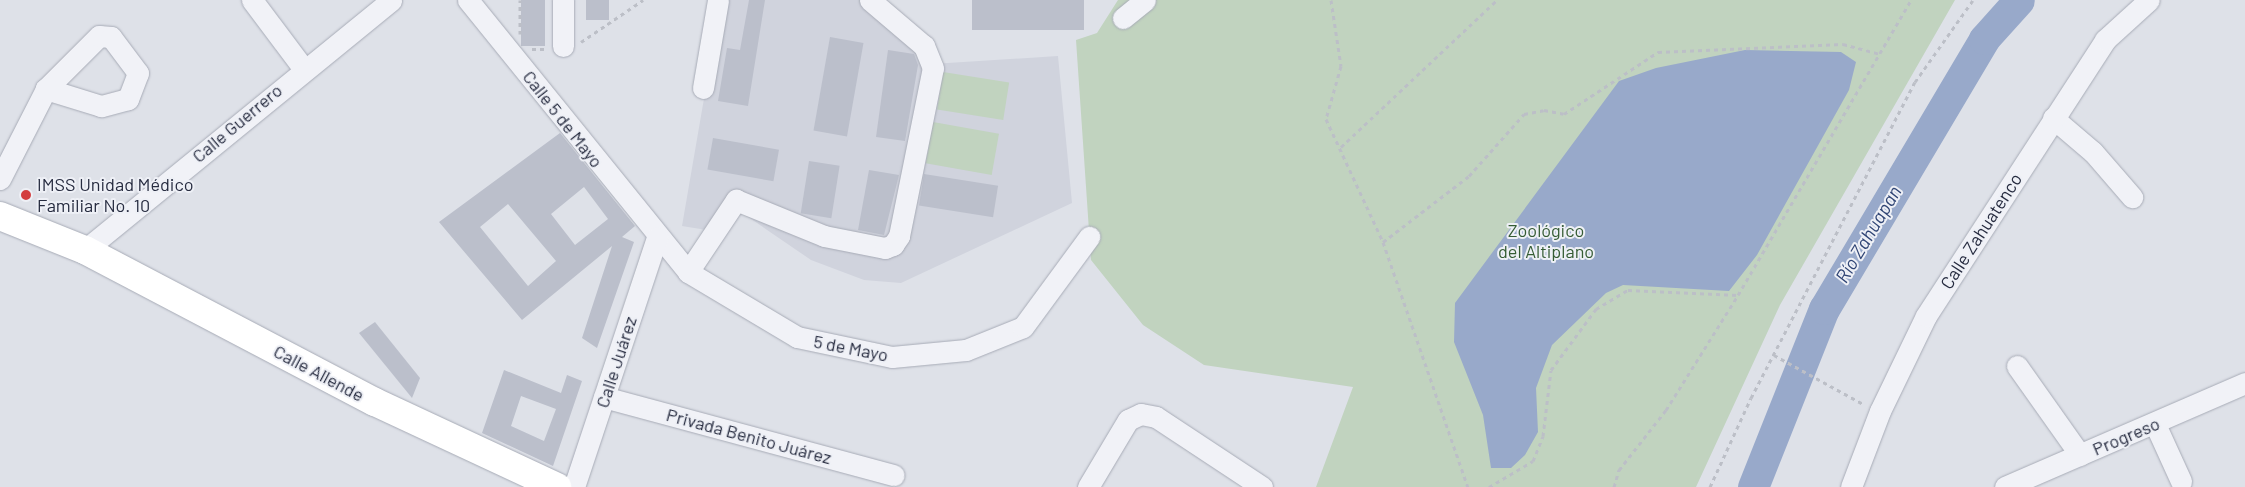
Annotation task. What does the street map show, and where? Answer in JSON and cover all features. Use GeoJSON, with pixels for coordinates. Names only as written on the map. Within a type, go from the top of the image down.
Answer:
{"type":"FeatureCollection","features":[{"type":"Feature","properties":{"kind":"main road","name":"Calle Allende"},"geometry":{"type":"LineString","coordinates":[[0,216],[85,250],[375,402],[557,487]]}},
{"type":"Feature","properties":{"kind":"street"},"geometry":{"type":"LineString","coordinates":[[252,0],[303,68]]}},
{"type":"Feature","properties":{"kind":"street","name":"Calle Guerrero"},"geometry":{"type":"LineString","coordinates":[[85,250],[303,68],[391,0]]}},
{"type":"Feature","properties":{"kind":"street","name":"Calle 5 de Mayo"},"geometry":{"type":"LineString","coordinates":[[468,0],[657,237]]}},
{"type":"Feature","properties":{"kind":"street"},"geometry":{"type":"LineString","coordinates":[[556,48],[563,0]]}},
{"type":"Feature","properties":{"kind":"street"},"geometry":{"type":"LineString","coordinates":[[703,88],[718,0]]}},
{"type":"Feature","properties":{"kind":"street"},"geometry":{"type":"LineString","coordinates":[[688,272],[736,200],[824,236],[885,248],[899,236],[933,68],[924,46],[870,0]]}},
{"type":"Feature","properties":{"kind":"street"},"geometry":{"type":"LineString","coordinates":[[1123,18],[1145,0]]}},
{"type":"Feature","properties":{"kind":"street","name":"Calle Zahuatenco"},"geometry":{"type":"LineString","coordinates":[[1851,487],[1880,411],[1926,316],[2105,40],[2149,0]]}},
{"type":"Feature","properties":{"kind":"street"},"geometry":{"type":"LineString","coordinates":[[0,179],[46,89]]}},
{"type":"Feature","properties":{"kind":"street"},"geometry":{"type":"LineString","coordinates":[[2053,118],[2093,152],[2132,197]]}},
{"type":"Feature","properties":{"kind":"street","name":"5 de Mayo"},"geometry":{"type":"LineString","coordinates":[[657,237],[688,272],[797,338],[892,357],[966,350],[1023,327],[1089,237]]}},
{"type":"Feature","properties":{"kind":"street","name":"Calle Juárez"},"geometry":{"type":"LineString","coordinates":[[574,487],[657,237]]}},
{"type":"Feature","properties":{"kind":"street"},"geometry":{"type":"LineString","coordinates":[[2017,366],[2080,455]]}},
{"type":"Feature","properties":{"kind":"street","name":"Progreso"},"geometry":{"type":"LineString","coordinates":[[2005,487],[2155,424],[2245,383]]}},
{"type":"Feature","properties":{"kind":"street","name":"Privada Benito Juárez"},"geometry":{"type":"LineString","coordinates":[[604,397],[894,475]]}},
{"type":"Feature","properties":{"kind":"street"},"geometry":{"type":"LineString","coordinates":[[1088,487],[1128,420],[1141,414],[1156,417],[1262,487]]}},
{"type":"Feature","properties":{"kind":"street"},"geometry":{"type":"LineString","coordinates":[[2155,424],[2181,481]]}},
{"type":"Feature","properties":{"kind":"path"},"geometry":{"type":"LineString","coordinates":[[520,0],[520,39]]}},
{"type":"Feature","properties":{"kind":"path"},"geometry":{"type":"LineString","coordinates":[[529,49],[556,48],[590,40],[643,0]]}},
{"type":"Feature","properties":{"kind":"path"},"geometry":{"type":"LineString","coordinates":[[1331,0],[1341,66],[1326,119],[1341,147],[1382,242],[1468,487]]}},
{"type":"Feature","properties":{"kind":"path"},"geometry":{"type":"LineString","coordinates":[[1341,147],[1497,0]]}},
{"type":"Feature","properties":{"kind":"path"},"geometry":{"type":"LineString","coordinates":[[1614,487],[1619,470],[1666,410],[1738,295],[1911,0]]}},
{"type":"Feature","properties":{"kind":"path"},"geometry":{"type":"LineString","coordinates":[[1710,487],[1774,355],[1915,82],[1973,0]]}},
{"type":"Feature","properties":{"kind":"path"},"geometry":{"type":"LineString","coordinates":[[1382,242],[1469,176],[1524,114],[1544,110],[1564,114],[1658,52],[1843,44],[1880,54]]}},
{"type":"Feature","properties":{"kind":"path"},"geometry":{"type":"LineString","coordinates":[[1489,487],[1533,461],[1543,436],[1551,370],[1596,309],[1628,290],[1738,295]]}},
{"type":"Feature","properties":{"kind":"path"},"geometry":{"type":"LineString","coordinates":[[1774,355],[1857,401]]}},
{"type":"Feature","properties":{"kind":"shaded area"},"geometry":{"type":"Polygon","coordinates":[[[721,0],[869,0],[932,64],[1058,56],[1072,203],[901,283],[864,280],[811,260],[741,212],[725,233],[682,226],[721,0]]]}},
{"type":"Feature","properties":{"kind":"green space","name":"Zoológico del Altiplano"},"geometry":{"type":"Polygon","coordinates":[[[1118,0],[1955,0],[1780,305],[1696,487],[1316,487],[1353,387],[1204,365],[1143,325],[1091,260],[1076,40],[1097,33],[1118,0]]]}},
{"type":"Feature","properties":{"kind":"green space"},"geometry":{"type":"Polygon","coordinates":[[[943,72],[1009,82],[1003,120],[937,110],[943,72]]]}},
{"type":"Feature","properties":{"kind":"green space"},"geometry":{"type":"Polygon","coordinates":[[[933,122],[999,134],[992,175],[926,163],[933,122]]]}},
{"type":"Feature","properties":{"kind":"water"},"geometry":{"type":"Polygon","coordinates":[[[1745,50],[1841,52],[1856,62],[1849,90],[1757,255],[1729,291],[1623,285],[1606,293],[1552,345],[1536,388],[1538,432],[1525,455],[1511,468],[1491,468],[1483,415],[1454,342],[1455,303],[1619,81],[1656,68],[1745,50]]]}},
{"type":"Feature","properties":{"kind":"building"},"geometry":{"type":"Polygon","coordinates":[[[521,0],[545,0],[545,46],[521,46],[521,0]]]}},
{"type":"Feature","properties":{"kind":"building"},"geometry":{"type":"Polygon","coordinates":[[[586,0],[609,0],[609,20],[586,20],[586,0]]]}},
{"type":"Feature","properties":{"kind":"building"},"geometry":{"type":"Polygon","coordinates":[[[749,0],[765,0],[748,106],[718,101],[727,48],[740,50],[749,0]]]}},
{"type":"Feature","properties":{"kind":"building"},"geometry":{"type":"Polygon","coordinates":[[[972,0],[1084,0],[1084,30],[972,30],[972,0]]]}},
{"type":"Feature","properties":{"kind":"building"},"geometry":{"type":"Polygon","coordinates":[[[830,37],[863,43],[847,136],[814,131],[830,37]]]}},
{"type":"Feature","properties":{"kind":"building"},"geometry":{"type":"Polygon","coordinates":[[[888,50],[914,54],[918,65],[905,141],[876,137],[888,50]]]}},
{"type":"Feature","properties":{"kind":"building"},"geometry":{"type":"Polygon","coordinates":[[[560,133],[635,226],[622,237],[634,242],[597,348],[582,338],[612,246],[522,320],[439,222],[560,133]],[[584,187],[551,214],[575,245],[608,219],[584,187]],[[508,204],[480,227],[528,286],[556,261],[508,204]]]}},
{"type":"Feature","properties":{"kind":"building"},"geometry":{"type":"Polygon","coordinates":[[[713,138],[779,150],[773,181],[707,170],[713,138]]]}},
{"type":"Feature","properties":{"kind":"building"},"geometry":{"type":"Polygon","coordinates":[[[809,161],[840,166],[831,218],[801,213],[809,161]]]}},
{"type":"Feature","properties":{"kind":"building"},"geometry":{"type":"Polygon","coordinates":[[[869,170],[899,175],[884,235],[858,230],[869,170]]]}},
{"type":"Feature","properties":{"kind":"building"},"geometry":{"type":"Polygon","coordinates":[[[924,174],[998,186],[993,217],[919,206],[924,174]]]}},
{"type":"Feature","properties":{"kind":"building"},"geometry":{"type":"Polygon","coordinates":[[[375,322],[420,378],[412,398],[359,333],[375,322]]]}},
{"type":"Feature","properties":{"kind":"building"},"geometry":{"type":"Polygon","coordinates":[[[504,370],[561,393],[567,375],[582,381],[553,466],[482,433],[504,370]],[[521,396],[511,426],[544,441],[556,409],[521,396]]]}},
{"type":"Feature","properties":{"kind":"waterway","name":"Río Zahuapan"},"geometry":{"type":"LineString","coordinates":[[1753,487],[1824,309],[1984,39],[2019,0]]}},
{"type":"Feature","properties":{"kind":"place","name":"IMSS Unidad Médico Familiar No. 10"},"geometry":{"type":"Point","coordinates":[26,195]}}]}
